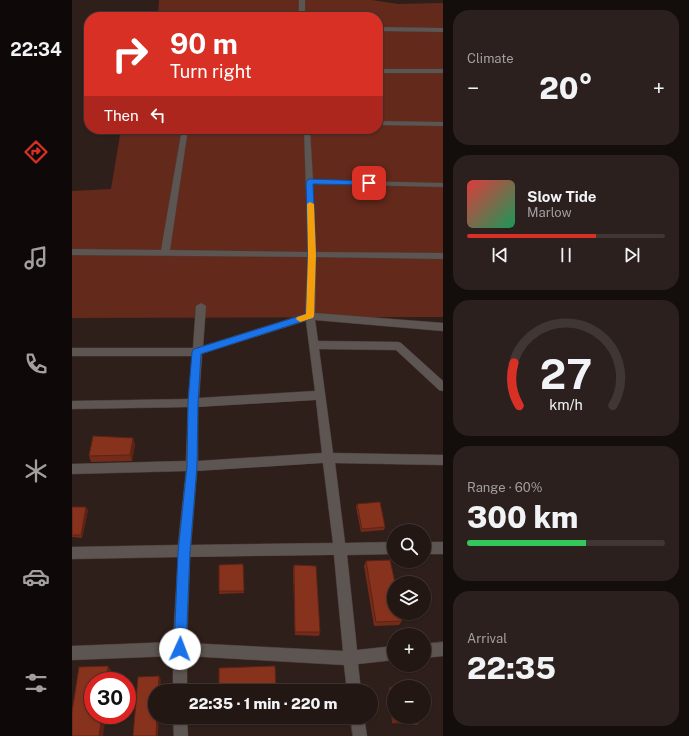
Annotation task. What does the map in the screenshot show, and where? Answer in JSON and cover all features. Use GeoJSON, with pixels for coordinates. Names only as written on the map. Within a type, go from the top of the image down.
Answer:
{"type":"FeatureCollection","features":[{"type":"Feature","properties":{"kind":"street"},"geometry":{"type":"LineString","coordinates":[[302,0],[302,12]]}},
{"type":"Feature","properties":{"kind":"street"},"geometry":{"type":"LineString","coordinates":[[383,29],[443,30]]}},
{"type":"Feature","properties":{"kind":"street"},"geometry":{"type":"LineString","coordinates":[[383,71],[443,71]]}},
{"type":"Feature","properties":{"kind":"street"},"geometry":{"type":"LineString","coordinates":[[383,123],[443,124]]}},
{"type":"Feature","properties":{"kind":"street"},"geometry":{"type":"LineString","coordinates":[[165,253],[184,134]]}},
{"type":"Feature","properties":{"kind":"street"},"geometry":{"type":"LineString","coordinates":[[307,134],[312,255],[310,316],[340,549],[353,684]]}},
{"type":"Feature","properties":{"kind":"street"},"geometry":{"type":"LineString","coordinates":[[309,182],[443,185]]}},
{"type":"Feature","properties":{"kind":"street"},"geometry":{"type":"LineString","coordinates":[[72,252],[443,256]]}},
{"type":"Feature","properties":{"kind":"street"},"geometry":{"type":"LineString","coordinates":[[180,684],[184,552],[192,466],[193,403],[201,306]]}},
{"type":"Feature","properties":{"kind":"street"},"geometry":{"type":"LineString","coordinates":[[72,352],[197,352],[310,316],[443,327]]}},
{"type":"Feature","properties":{"kind":"street"},"geometry":{"type":"LineString","coordinates":[[314,345],[398,346],[443,387]]}},
{"type":"Feature","properties":{"kind":"street"},"geometry":{"type":"LineString","coordinates":[[72,405],[193,403],[320,395]]}},
{"type":"Feature","properties":{"kind":"street"},"geometry":{"type":"LineString","coordinates":[[72,469],[192,466],[328,458],[443,460]]}},
{"type":"Feature","properties":{"kind":"street"},"geometry":{"type":"LineString","coordinates":[[72,553],[387,548]]}},
{"type":"Feature","properties":{"kind":"street"},"geometry":{"type":"LineString","coordinates":[[431,548],[443,548]]}},
{"type":"Feature","properties":{"kind":"street"},"geometry":{"type":"LineString","coordinates":[[72,653],[180,649],[350,658],[387,655]]}},
{"type":"Feature","properties":{"kind":"street"},"geometry":{"type":"LineString","coordinates":[[431,650],[443,649]]}},
{"type":"Feature","properties":{"kind":"street"},"geometry":{"type":"LineString","coordinates":[[180,724],[180,736]]}},
{"type":"Feature","properties":{"kind":"street"},"geometry":{"type":"LineString","coordinates":[[359,724],[360,736]]}},
{"type":"Feature","properties":{"kind":"shaded area"},"geometry":{"type":"Polygon","coordinates":[[[159,0],[372,0],[398,4],[443,3],[443,317],[72,318],[72,191],[111,189],[120,134],[383,134],[383,12],[158,12],[159,0]]]}},
{"type":"Feature","properties":{"kind":"building"},"geometry":{"type":"Polygon","coordinates":[[[93,436],[133,438],[130,455],[89,456],[93,436]]]}},
{"type":"Feature","properties":{"kind":"building"},"geometry":{"type":"Polygon","coordinates":[[[380,502],[385,527],[362,529],[357,504],[380,502]]]}},
{"type":"Feature","properties":{"kind":"building"},"geometry":{"type":"Polygon","coordinates":[[[72,507],[86,507],[81,535],[72,535],[72,507]]]}},
{"type":"Feature","properties":{"kind":"building"},"geometry":{"type":"Polygon","coordinates":[[[387,560],[387,568],[392,568],[393,576],[387,576],[387,620],[402,621],[376,622],[366,561],[387,560]]]}},
{"type":"Feature","properties":{"kind":"building"},"geometry":{"type":"Polygon","coordinates":[[[243,564],[244,591],[219,591],[219,565],[243,564]]]}},
{"type":"Feature","properties":{"kind":"building"},"geometry":{"type":"Polygon","coordinates":[[[294,565],[316,566],[320,632],[295,632],[294,565]]]}},
{"type":"Feature","properties":{"kind":"building"},"geometry":{"type":"Polygon","coordinates":[[[108,666],[108,672],[84,672],[84,724],[101,724],[99,736],[72,736],[72,712],[79,667],[108,666]]]}},
{"type":"Feature","properties":{"kind":"building"},"geometry":{"type":"Polygon","coordinates":[[[275,666],[276,684],[219,684],[219,668],[275,666]]]}},
{"type":"Feature","properties":{"kind":"building"},"geometry":{"type":"Polygon","coordinates":[[[159,676],[158,684],[148,684],[148,724],[157,724],[156,736],[133,736],[134,724],[136,724],[138,677],[159,676]]]}},
{"type":"Feature","properties":{"kind":"slow traffic"},"geometry":{"type":"LineString","coordinates":[[300,319],[310,316],[312,255],[310,204]]}},
{"type":"Feature","properties":{"kind":"route"},"geometry":{"type":"LineString","coordinates":[[180,649],[184,552],[192,466],[193,403],[197,352],[310,316],[312,255],[309,182],[369,183]]}}]}
